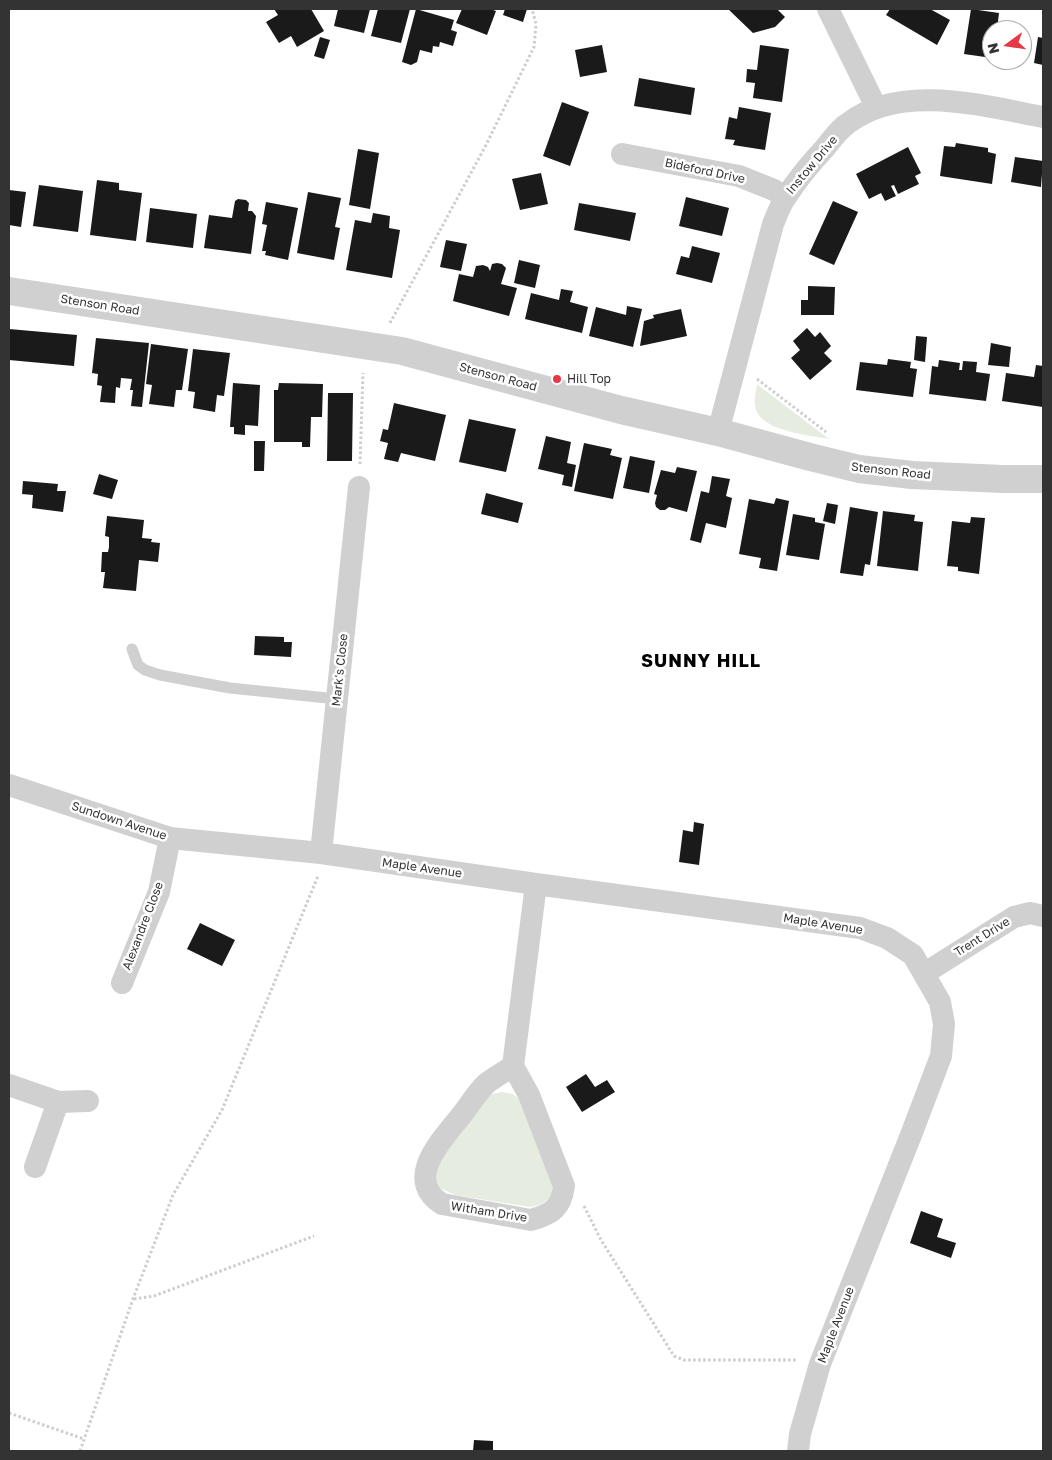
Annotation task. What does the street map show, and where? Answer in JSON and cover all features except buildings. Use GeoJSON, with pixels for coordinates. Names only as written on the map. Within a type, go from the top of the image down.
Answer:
{"type":"FeatureCollection","features":[{"type":"Feature","properties":{"kind":"street"},"geometry":{"type":"LineString","coordinates":[[828,9],[876,107]]}},
{"type":"Feature","properties":{"kind":"street","name":"Instow Drive"},"geometry":{"type":"LineString","coordinates":[[718,432],[773,224],[785,198],[813,161],[847,124],[876,107],[896,102],[920,101],[966,103],[1043,117]]}},
{"type":"Feature","properties":{"kind":"street","name":"Bideford Drive"},"geometry":{"type":"LineString","coordinates":[[622,154],[738,176],[774,190],[785,198]]}},
{"type":"Feature","properties":{"kind":"street","name":"Stenson Road"},"geometry":{"type":"LineString","coordinates":[[9,291],[383,348],[621,410],[718,432],[860,469],[930,476],[1003,480],[1043,479]]}},
{"type":"Feature","properties":{"kind":"street","name":"Mark's Close"},"geometry":{"type":"LineString","coordinates":[[321,853],[359,487]]}},
{"type":"Feature","properties":{"kind":"street","name":"Sundown Avenue"},"geometry":{"type":"LineString","coordinates":[[9,785],[170,838],[321,853]]}},
{"type":"Feature","properties":{"kind":"street","name":"Alexandre Close"},"geometry":{"type":"LineString","coordinates":[[122,983],[159,892],[170,838]]}},
{"type":"Feature","properties":{"kind":"street","name":"Maple Avenue"},"geometry":{"type":"LineString","coordinates":[[321,853],[860,928],[887,938],[913,955],[940,1002],[944,1024],[941,1056],[820,1364],[800,1434],[798,1451]]}},
{"type":"Feature","properties":{"kind":"street"},"geometry":{"type":"LineString","coordinates":[[536,884],[513,1066],[532,1104],[564,1186],[563,1193]]}},
{"type":"Feature","properties":{"kind":"street","name":"Trent Drive"},"geometry":{"type":"LineString","coordinates":[[924,974],[1014,917],[1030,913],[1043,916]]}},
{"type":"Feature","properties":{"kind":"street","name":"Witham Drive"},"geometry":{"type":"LineString","coordinates":[[513,1066],[486,1084],[432,1153],[426,1168],[425,1178],[428,1187],[434,1199],[442,1204],[531,1220],[543,1217],[554,1210],[562,1200],[563,1193]]}},
{"type":"Feature","properties":{"kind":"street"},"geometry":{"type":"LineString","coordinates":[[9,1085],[58,1102],[88,1101]]}},
{"type":"Feature","properties":{"kind":"street"},"geometry":{"type":"LineString","coordinates":[[35,1167],[58,1102]]}},
{"type":"Feature","properties":{"kind":"lane"},"geometry":{"type":"LineString","coordinates":[[132,648],[138,665],[145,670],[160,675],[230,688],[337,699]]}},
{"type":"Feature","properties":{"kind":"path"},"geometry":{"type":"LineString","coordinates":[[359,487],[363,365],[380,360],[390,323],[486,144],[534,47],[536,24],[532,9]]}},
{"type":"Feature","properties":{"kind":"path"},"geometry":{"type":"LineString","coordinates":[[737,364],[833,438]]}},
{"type":"Feature","properties":{"kind":"path"},"geometry":{"type":"LineString","coordinates":[[80,1451],[133,1299],[173,1195],[222,1110],[318,876],[321,853]]}},
{"type":"Feature","properties":{"kind":"path"},"geometry":{"type":"LineString","coordinates":[[563,1193],[580,1198],[601,1240],[674,1356],[684,1360],[798,1360],[820,1364]]}},
{"type":"Feature","properties":{"kind":"path"},"geometry":{"type":"LineString","coordinates":[[133,1299],[154,1296],[314,1236]]}},
{"type":"Feature","properties":{"kind":"path"},"geometry":{"type":"LineString","coordinates":[[9,1413],[84,1439]]}},
{"type":"Feature","properties":{"kind":"shaded area"},"geometry":{"type":"Polygon","coordinates":[[[757,385],[829,439],[785,430],[765,421],[758,414],[755,405],[757,385]]]}},
{"type":"Feature","properties":{"kind":"shaded area"},"geometry":{"type":"Polygon","coordinates":[[[502,1092],[513,1094],[521,1101],[552,1177],[552,1189],[549,1198],[536,1206],[530,1207],[455,1195],[440,1188],[436,1180],[437,1165],[485,1099],[492,1094],[502,1092]]]}},
{"type":"Feature","properties":{"kind":"place","name":"Hill Top"},"geometry":{"type":"Point","coordinates":[557,379]}},
{"type":"Feature","properties":{"kind":"district","name":"SUNNY HILL"},"geometry":{"type":"Point","coordinates":[701,661]}}]}
